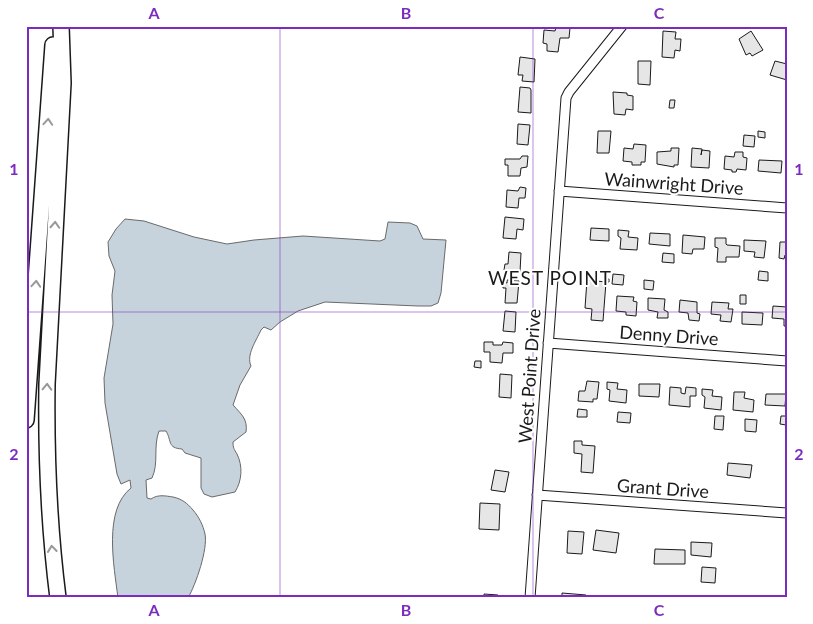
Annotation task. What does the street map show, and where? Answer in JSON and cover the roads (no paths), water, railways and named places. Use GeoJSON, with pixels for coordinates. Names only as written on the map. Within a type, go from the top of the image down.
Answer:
{"type":"FeatureCollection","features":[{"type":"Feature","properties":{"kind":"highway"},"geometry":{"type":"LineString","coordinates":[[26,420],[54,26]]}},
{"type":"Feature","properties":{"kind":"highway"},"geometry":{"type":"LineString","coordinates":[[58,598],[49,509],[46,425],[63,84],[61,26]]}},
{"type":"Feature","properties":{"kind":"street","name":"West Point Drive"},"geometry":{"type":"LineString","coordinates":[[530,598],[566,98],[622,26]]}},
{"type":"Feature","properties":{"kind":"street","name":"Wainwright Drive"},"geometry":{"type":"LineString","coordinates":[[559,191],[787,208]]}},
{"type":"Feature","properties":{"kind":"street","name":"Denny Drive"},"geometry":{"type":"LineString","coordinates":[[548,343],[787,361]]}},
{"type":"Feature","properties":{"kind":"street","name":"Grant Drive"},"geometry":{"type":"LineString","coordinates":[[537,495],[787,513]]}},
{"type":"Feature","properties":{"kind":"district","name":"WEST POINT"},"geometry":{"type":"Point","coordinates":[550,277]}}]}
